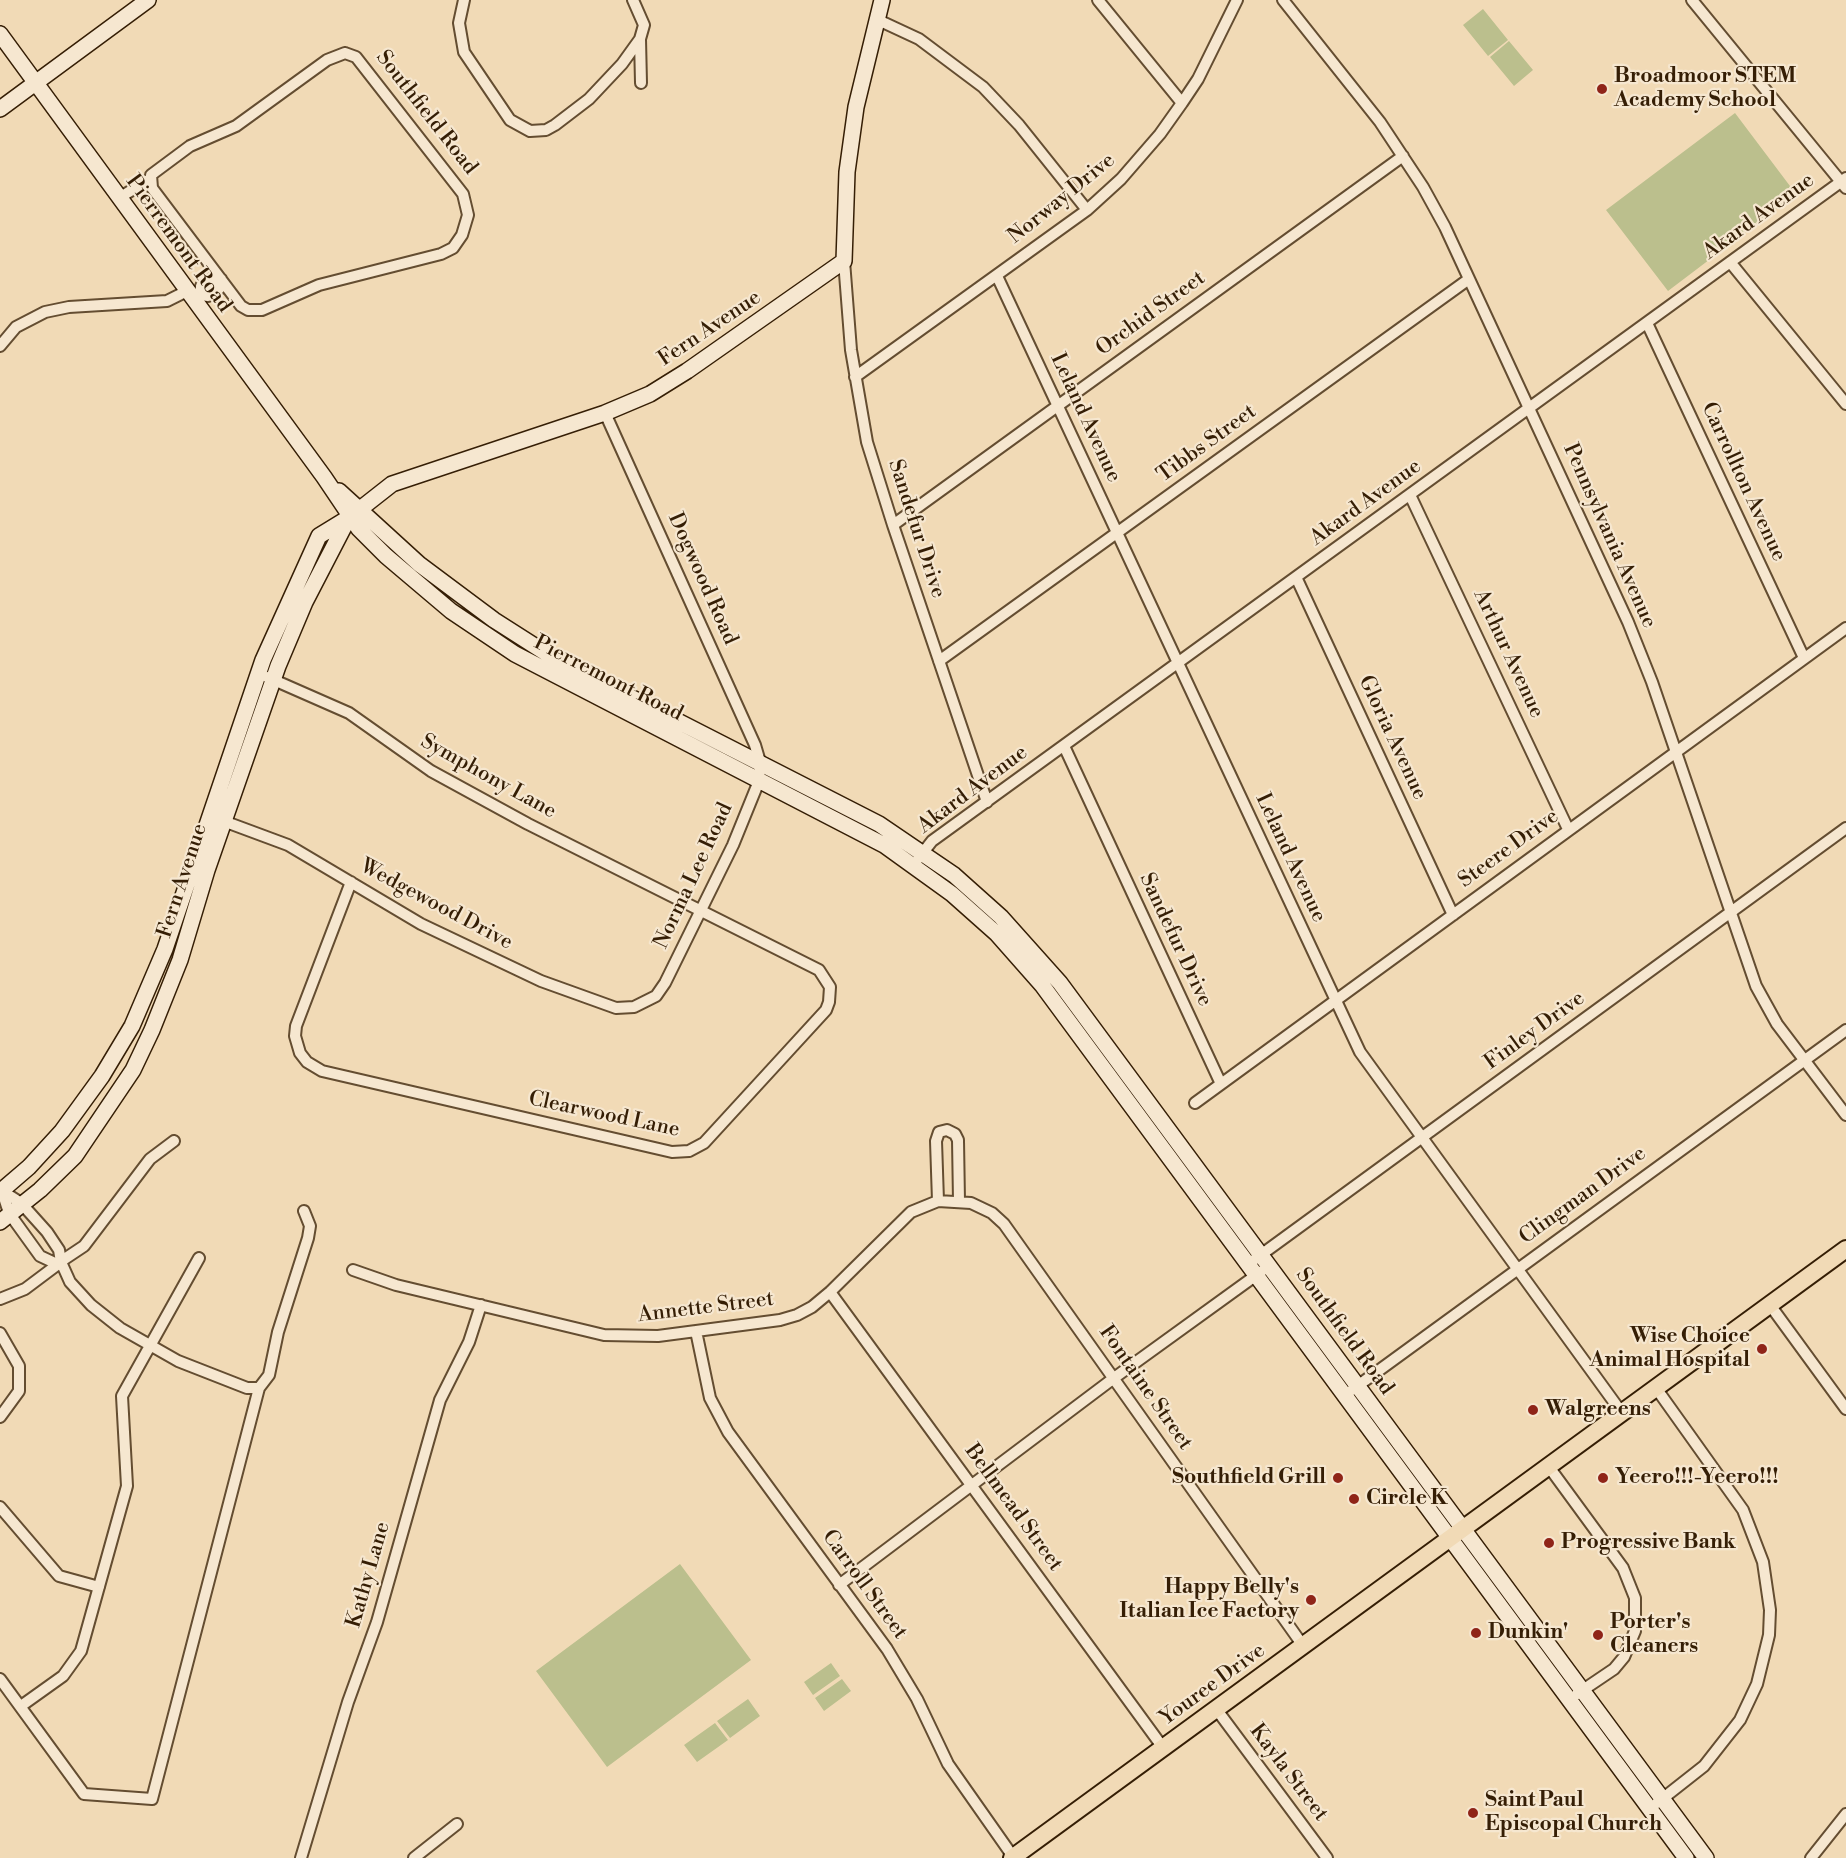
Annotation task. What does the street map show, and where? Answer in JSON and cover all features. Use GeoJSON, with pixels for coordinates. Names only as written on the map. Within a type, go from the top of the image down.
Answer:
{"type":"FeatureCollection","features":[{"type":"Feature","properties":{"kind":"main road"},"geometry":{"type":"LineString","coordinates":[[0,109],[148,0]]}},
{"type":"Feature","properties":{"kind":"main road"},"geometry":{"type":"LineString","coordinates":[[844,261],[848,172],[854,118],[882,0]]}},
{"type":"Feature","properties":{"kind":"main road","name":"Pierremont Road"},"geometry":{"type":"LineString","coordinates":[[0,34],[119,198],[193,295],[234,357],[386,556],[451,611],[505,648],[548,663],[760,762],[879,824],[918,858]]}},
{"type":"Feature","properties":{"kind":"main road","name":"Fern Avenue"},"geometry":{"type":"LineString","coordinates":[[4,1218],[40,1190],[75,1156],[133,1070],[152,1030],[180,960],[224,821],[287,603],[319,536],[392,484],[605,413],[650,393],[687,371],[844,261]]}},
{"type":"Feature","properties":{"kind":"main road","name":"Pierremont Road"},"geometry":{"type":"LineString","coordinates":[[548,663],[708,755],[868,837],[918,858]]}},
{"type":"Feature","properties":{"kind":"main road","name":"Fern Avenue"},"geometry":{"type":"LineString","coordinates":[[1,1192],[63,1131],[102,1076],[132,1026],[165,949],[208,816],[266,677]]}},
{"type":"Feature","properties":{"kind":"main road"},"geometry":{"type":"LineString","coordinates":[[708,755],[714,739]]}},
{"type":"Feature","properties":{"kind":"main road","name":"Southfield Road"},"geometry":{"type":"LineString","coordinates":[[918,858],[985,901],[1042,985],[1344,1395],[1568,1672],[1576,1695],[1650,1809],[1682,1852]]}},
{"type":"Feature","properties":{"kind":"main road","name":"Southfield Road"},"geometry":{"type":"LineString","coordinates":[[1010,937],[1049,969],[1265,1260],[1357,1386],[1555,1680],[1576,1695],[1663,1799],[1706,1858]]}},
{"type":"Feature","properties":{"kind":"main road"},"geometry":{"type":"LineString","coordinates":[[1088,1046],[1100,1037]]}},
{"type":"Feature","properties":{"kind":"main road"},"geometry":{"type":"LineString","coordinates":[[1151,1132],[1164,1123]]}},
{"type":"Feature","properties":{"kind":"main road","name":"Youree Drive"},"geometry":{"type":"LineString","coordinates":[[1013,1858],[1846,1249]]}},
{"type":"Feature","properties":{"kind":"main road"},"geometry":{"type":"LineString","coordinates":[[1682,1852],[1691,1838]]}},
{"type":"Feature","properties":{"kind":"street"},"geometry":{"type":"LineString","coordinates":[[464,0],[459,23],[464,52],[510,120],[530,131],[546,130],[589,99],[622,64],[640,39]]}},
{"type":"Feature","properties":{"kind":"street"},"geometry":{"type":"LineString","coordinates":[[633,0],[644,25],[640,39],[641,83]]}},
{"type":"Feature","properties":{"kind":"street"},"geometry":{"type":"LineString","coordinates":[[1098,0],[1182,103]]}},
{"type":"Feature","properties":{"kind":"street","name":"Norway Drive"},"geometry":{"type":"LineString","coordinates":[[855,378],[1087,210],[1135,165],[1182,103],[1202,71],[1236,0]]}},
{"type":"Feature","properties":{"kind":"street","name":"Pennsylvania Avenue"},"geometry":{"type":"LineString","coordinates":[[1283,0],[1352,85],[1403,156],[1434,207],[1530,408],[1628,622],[1761,995],[1804,1060],[1846,1115]]}},
{"type":"Feature","properties":{"kind":"street"},"geometry":{"type":"LineString","coordinates":[[1692,0],[1844,183]]}},
{"type":"Feature","properties":{"kind":"street"},"geometry":{"type":"LineString","coordinates":[[876,19],[919,39],[983,87],[1019,125],[1087,210]]}},
{"type":"Feature","properties":{"kind":"street","name":"Southfield Road"},"geometry":{"type":"LineString","coordinates":[[150,179],[154,172],[190,146],[236,126],[327,60],[345,53],[356,57],[463,194],[468,215],[462,235],[453,248],[441,254],[319,285],[257,312],[241,306],[221,279]]}},
{"type":"Feature","properties":{"kind":"street","name":"Orchid Street"},"geometry":{"type":"LineString","coordinates":[[892,525],[1403,156]]}},
{"type":"Feature","properties":{"kind":"street"},"geometry":{"type":"LineString","coordinates":[[0,346],[16,327],[45,312],[69,307],[167,301],[193,295],[206,297],[219,289],[221,279],[152,188],[150,179],[119,198]]}},
{"type":"Feature","properties":{"kind":"street","name":"Akard Avenue"},"geometry":{"type":"LineString","coordinates":[[918,858],[932,841],[1730,262],[1844,183]]}},
{"type":"Feature","properties":{"kind":"street","name":"Sandefur Drive"},"geometry":{"type":"LineString","coordinates":[[844,261],[855,378],[867,442],[892,525],[987,802]]}},
{"type":"Feature","properties":{"kind":"street"},"geometry":{"type":"LineString","coordinates":[[1730,262],[1846,404]]}},
{"type":"Feature","properties":{"kind":"street","name":"Leland Avenue"},"geometry":{"type":"LineString","coordinates":[[997,276],[1360,1053],[1622,1413]]}},
{"type":"Feature","properties":{"kind":"street","name":"Tibbs Street"},"geometry":{"type":"LineString","coordinates":[[939,661],[1469,279]]}},
{"type":"Feature","properties":{"kind":"street","name":"Carrollton Avenue"},"geometry":{"type":"LineString","coordinates":[[1647,323],[1804,658]]}},
{"type":"Feature","properties":{"kind":"street","name":"Dogwood Road"},"geometry":{"type":"LineString","coordinates":[[605,413],[755,745],[760,762]]}},
{"type":"Feature","properties":{"kind":"street","name":"Arthur Avenue"},"geometry":{"type":"LineString","coordinates":[[1410,495],[1568,829]]}},
{"type":"Feature","properties":{"kind":"street","name":"Gloria Avenue"},"geometry":{"type":"LineString","coordinates":[[1296,578],[1453,915]]}},
{"type":"Feature","properties":{"kind":"street","name":"Steere Drive"},"geometry":{"type":"LineString","coordinates":[[1195,1103],[1846,628]]}},
{"type":"Feature","properties":{"kind":"street","name":"Symphony Lane"},"geometry":{"type":"LineString","coordinates":[[266,677],[349,713],[447,780],[702,911]]}},
{"type":"Feature","properties":{"kind":"street","name":"Sandefur Drive"},"geometry":{"type":"LineString","coordinates":[[1064,746],[1221,1084]]}},
{"type":"Feature","properties":{"kind":"street","name":"Norma Lee Road"},"geometry":{"type":"LineString","coordinates":[[650,1000],[665,983],[702,911],[759,781],[760,762]]}},
{"type":"Feature","properties":{"kind":"street","name":"Wedgewood Drive"},"geometry":{"type":"LineString","coordinates":[[208,816],[288,845],[450,939],[563,990],[616,1008],[634,1007],[650,1000]]}},
{"type":"Feature","properties":{"kind":"street","name":"Finley Drive"},"geometry":{"type":"LineString","coordinates":[[839,1585],[1114,1378],[1422,1138],[1846,828]]}},
{"type":"Feature","properties":{"kind":"street","name":"Clearwood Lane"},"geometry":{"type":"LineString","coordinates":[[351,882],[296,1026],[298,1047],[307,1062],[321,1071],[672,1152],[689,1151],[704,1143],[826,1010],[830,997],[830,987],[819,970],[702,911]]}},
{"type":"Feature","properties":{"kind":"street","name":"Clingman Drive"},"geometry":{"type":"LineString","coordinates":[[1344,1395],[1846,1030]]}},
{"type":"Feature","properties":{"kind":"street"},"geometry":{"type":"LineString","coordinates":[[938,1202],[936,1141],[939,1132],[947,1130],[957,1136],[958,1201]]}},
{"type":"Feature","properties":{"kind":"street"},"geometry":{"type":"LineString","coordinates":[[0,1299],[25,1289],[84,1246],[150,1159],[174,1141]]}},
{"type":"Feature","properties":{"kind":"street"},"geometry":{"type":"LineString","coordinates":[[1,1192],[21,1203],[59,1250],[61,1262],[70,1282],[91,1305],[120,1328],[207,1374],[247,1388],[259,1388]]}},
{"type":"Feature","properties":{"kind":"street"},"geometry":{"type":"LineString","coordinates":[[1,1192],[4,1218],[40,1256],[51,1264],[61,1262]]}},
{"type":"Feature","properties":{"kind":"street","name":"Annette Street"},"geometry":{"type":"LineString","coordinates":[[353,1270],[396,1285],[611,1336],[644,1337],[780,1320],[812,1306],[830,1292],[900,1221],[918,1208],[938,1202],[958,1201]]}},
{"type":"Feature","properties":{"kind":"street","name":"Fontaine Street"},"geometry":{"type":"LineString","coordinates":[[958,1201],[986,1209],[1004,1224],[1304,1647]]}},
{"type":"Feature","properties":{"kind":"street"},"geometry":{"type":"LineString","coordinates":[[0,1679],[84,1794],[152,1799],[259,1388],[269,1375],[278,1332],[303,1257],[310,1226],[304,1211]]}},
{"type":"Feature","properties":{"kind":"street"},"geometry":{"type":"LineString","coordinates":[[21,1706],[63,1676],[81,1651],[127,1486],[122,1395],[199,1258]]}},
{"type":"Feature","properties":{"kind":"street","name":"Bellmead Street"},"geometry":{"type":"LineString","coordinates":[[830,1292],[1164,1749]]}},
{"type":"Feature","properties":{"kind":"street","name":"Kathy Lane"},"geometry":{"type":"LineString","coordinates":[[301,1858],[348,1702],[377,1622],[440,1400],[469,1342],[481,1305]]}},
{"type":"Feature","properties":{"kind":"street"},"geometry":{"type":"LineString","coordinates":[[1770,1305],[1846,1409]]}},
{"type":"Feature","properties":{"kind":"street","name":"Carroll Street"},"geometry":{"type":"LineString","coordinates":[[696,1331],[707,1387],[728,1432],[897,1665],[917,1699],[948,1764],[1013,1858]]}},
{"type":"Feature","properties":{"kind":"street"},"geometry":{"type":"LineString","coordinates":[[0,1333],[19,1366],[19,1391],[0,1418]]}},
{"type":"Feature","properties":{"kind":"street"},"geometry":{"type":"LineString","coordinates":[[1650,1809],[1704,1766],[1740,1720],[1759,1676],[1769,1635],[1770,1610],[1763,1562],[1743,1510],[1656,1388]]}},
{"type":"Feature","properties":{"kind":"street"},"geometry":{"type":"LineString","coordinates":[[1549,1467],[1623,1568],[1635,1598],[1635,1631],[1624,1657],[1614,1669],[1576,1695]]}},
{"type":"Feature","properties":{"kind":"street"},"geometry":{"type":"LineString","coordinates":[[0,1507],[59,1576],[99,1587]]}},
{"type":"Feature","properties":{"kind":"street"},"geometry":{"type":"LineString","coordinates":[[1555,1680],[1568,1672]]}},
{"type":"Feature","properties":{"kind":"street","name":"Kayla Street"},"geometry":{"type":"LineString","coordinates":[[1217,1710],[1327,1858]]}},
{"type":"Feature","properties":{"kind":"street"},"geometry":{"type":"LineString","coordinates":[[1811,1858],[1846,1815]]}},
{"type":"Feature","properties":{"kind":"street"},"geometry":{"type":"LineString","coordinates":[[414,1858],[457,1824]]}},
{"type":"Feature","properties":{"kind":"green space"},"geometry":{"type":"Polygon","coordinates":[[[1483,9],[1508,40],[1488,56],[1463,25],[1483,9]]]}},
{"type":"Feature","properties":{"kind":"green space"},"geometry":{"type":"Polygon","coordinates":[[[1509,41],[1533,70],[1514,86],[1490,57],[1509,41]]]}},
{"type":"Feature","properties":{"kind":"green space"},"geometry":{"type":"Polygon","coordinates":[[[1735,113],[1796,194],[1668,291],[1606,210],[1735,113]]]}},
{"type":"Feature","properties":{"kind":"green space"},"geometry":{"type":"Polygon","coordinates":[[[680,1564],[751,1660],[607,1767],[536,1671],[680,1564]]]}},
{"type":"Feature","properties":{"kind":"green space"},"geometry":{"type":"Polygon","coordinates":[[[831,1663],[840,1676],[813,1695],[804,1682],[831,1663]]]}},
{"type":"Feature","properties":{"kind":"green space"},"geometry":{"type":"Polygon","coordinates":[[[842,1679],[851,1691],[824,1711],[815,1698],[842,1679]]]}},
{"type":"Feature","properties":{"kind":"green space"},"geometry":{"type":"Polygon","coordinates":[[[748,1699],[760,1716],[730,1738],[717,1721],[748,1699]]]}},
{"type":"Feature","properties":{"kind":"green space"},"geometry":{"type":"Polygon","coordinates":[[[715,1723],[728,1740],[697,1762],[684,1745],[715,1723]]]}},
{"type":"Feature","properties":{"kind":"place","name":"Broadmoor STEM Academy School"},"geometry":{"type":"Point","coordinates":[1602,89]}},
{"type":"Feature","properties":{"kind":"place","name":"Wise Choice Animal Hospital"},"geometry":{"type":"Point","coordinates":[1762,1349]}},
{"type":"Feature","properties":{"kind":"place","name":"Walgreens"},"geometry":{"type":"Point","coordinates":[1533,1410]}},
{"type":"Feature","properties":{"kind":"place","name":"Southfield Grill"},"geometry":{"type":"Point","coordinates":[1338,1478]}},
{"type":"Feature","properties":{"kind":"place","name":"Yeero!!!-Yeero!!!"},"geometry":{"type":"Point","coordinates":[1603,1478]}},
{"type":"Feature","properties":{"kind":"place","name":"Circle K"},"geometry":{"type":"Point","coordinates":[1354,1499]}},
{"type":"Feature","properties":{"kind":"place","name":"Progressive Bank"},"geometry":{"type":"Point","coordinates":[1549,1543]}},
{"type":"Feature","properties":{"kind":"place","name":"Happy Belly's Italian Ice Factory"},"geometry":{"type":"Point","coordinates":[1311,1600]}},
{"type":"Feature","properties":{"kind":"place","name":"Dunkin'"},"geometry":{"type":"Point","coordinates":[1476,1633]}},
{"type":"Feature","properties":{"kind":"place","name":"Porter's Cleaners"},"geometry":{"type":"Point","coordinates":[1598,1635]}},
{"type":"Feature","properties":{"kind":"place","name":"Saint Paul Episcopal Church"},"geometry":{"type":"Point","coordinates":[1473,1813]}}]}
